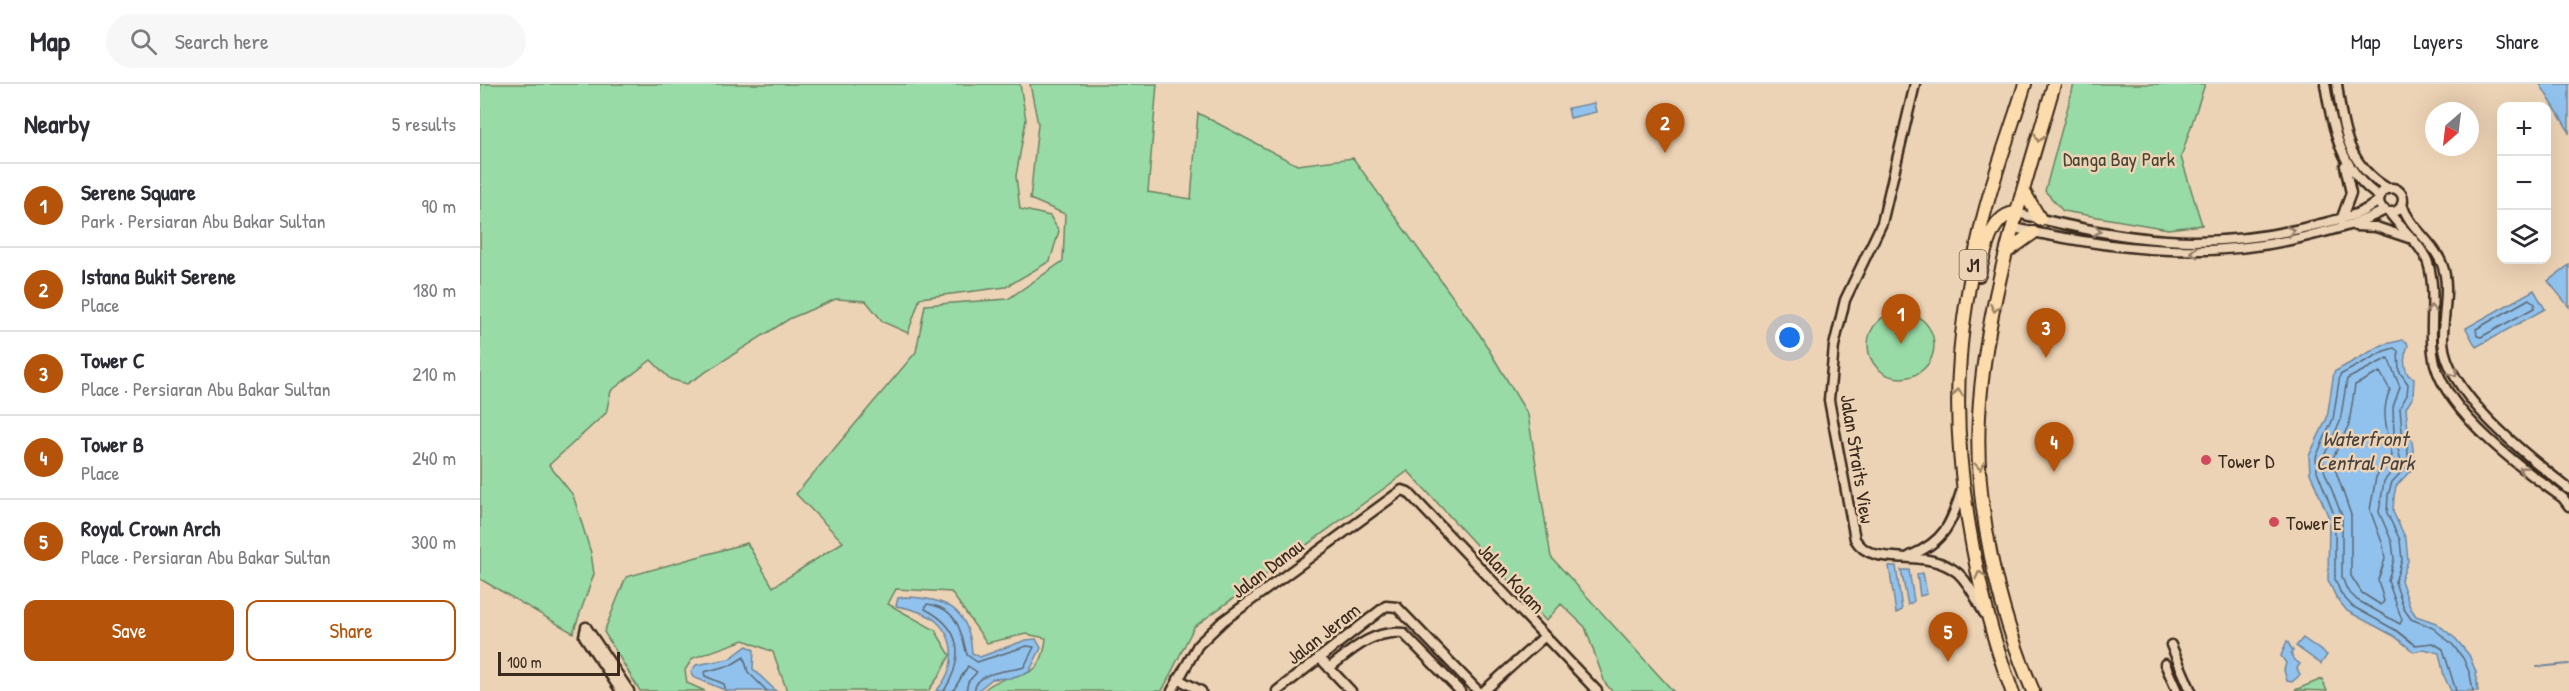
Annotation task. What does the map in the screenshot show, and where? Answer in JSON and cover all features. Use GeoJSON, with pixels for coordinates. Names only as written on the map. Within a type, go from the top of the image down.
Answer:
{"type":"FeatureCollection","features":[{"type":"Feature","properties":{"kind":"highway","name":"J1"},"geometry":{"type":"LineString","coordinates":[[2012,691],[1994,632],[1976,557],[1965,480],[1958,402],[1963,328],[1983,220],[2025,84]]}},
{"type":"Feature","properties":{"kind":"highway","name":"J1"},"geometry":{"type":"LineString","coordinates":[[2033,691],[2019,659],[1998,583],[1979,460],[1979,414],[1984,366],[2008,251],[2054,84]]}},
{"type":"Feature","properties":{"kind":"highway"},"geometry":{"type":"LineString","coordinates":[[2014,119],[1995,198],[1995,209],[1999,220],[2014,228]]}},
{"type":"Feature","properties":{"kind":"highway"},"geometry":{"type":"LineString","coordinates":[[2024,192],[2040,219]]}},
{"type":"Feature","properties":{"kind":"highway"},"geometry":{"type":"LineString","coordinates":[[1963,328],[1982,264],[1999,220],[2008,213],[2017,213]]}},
{"type":"Feature","properties":{"kind":"highway"},"geometry":{"type":"LineString","coordinates":[[2008,251],[2033,233]]}},
{"type":"Feature","properties":{"kind":"street","name":"Jalan Straits View"},"geometry":{"type":"LineString","coordinates":[[1915,84],[1882,223],[1852,285],[1838,324],[1829,400],[1855,539],[1860,548],[1870,554],[1910,556],[1938,562],[1957,573],[1974,595],[1994,632]]}},
{"type":"Feature","properties":{"kind":"street"},"geometry":{"type":"LineString","coordinates":[[2325,84],[2351,193],[2343,223]]}},
{"type":"Feature","properties":{"kind":"street"},"geometry":{"type":"LineString","coordinates":[[2337,84],[2343,123],[2351,151],[2373,180],[2399,192],[2405,215],[2436,253],[2443,266],[2443,343],[2446,360],[2480,409],[2513,444],[2569,489]]}},
{"type":"Feature","properties":{"kind":"street"},"geometry":{"type":"LineString","coordinates":[[2340,150],[2365,188],[2380,199],[2427,261],[2430,273],[2432,344],[2436,365],[2444,384],[2470,419],[2509,460],[2569,506]]}},
{"type":"Feature","properties":{"kind":"street"},"geometry":{"type":"LineString","coordinates":[[2343,223],[2370,209],[2389,189]]}},
{"type":"Feature","properties":{"kind":"street"},"geometry":{"type":"LineString","coordinates":[[2014,228],[2135,250],[2217,251],[2276,244],[2343,223],[2398,210],[2402,204]]}},
{"type":"Feature","properties":{"kind":"street"},"geometry":{"type":"LineString","coordinates":[[2017,213],[2138,239],[2204,243],[2343,223],[2366,225],[2409,238]]}},
{"type":"Feature","properties":{"kind":"street"},"geometry":{"type":"LineString","coordinates":[[1910,556],[1930,546],[1945,533],[1965,480]]}},
{"type":"Feature","properties":{"kind":"street","name":"Jalan Kolam"},"geometry":{"type":"LineString","coordinates":[[1402,490],[1408,492],[1597,691]]}},
{"type":"Feature","properties":{"kind":"street","name":"Jalan Danau"},"geometry":{"type":"LineString","coordinates":[[1172,691],[1198,645],[1223,621],[1402,490]]}},
{"type":"Feature","properties":{"kind":"street","name":"Jalan Jeram"},"geometry":{"type":"LineString","coordinates":[[1277,691],[1386,606],[1391,605],[1398,607],[1478,691]]}},
{"type":"Feature","properties":{"kind":"street"},"geometry":{"type":"LineString","coordinates":[[621,691],[584,636],[586,627],[629,691]]}},
{"type":"Feature","properties":{"kind":"street"},"geometry":{"type":"LineString","coordinates":[[1329,668],[1363,641],[1388,632],[1403,633],[1460,691]]}},
{"type":"Feature","properties":{"kind":"street"},"geometry":{"type":"LineString","coordinates":[[1484,691],[1545,636]]}},
{"type":"Feature","properties":{"kind":"street"},"geometry":{"type":"LineString","coordinates":[[2171,645],[2191,691]]}},
{"type":"Feature","properties":{"kind":"street"},"geometry":{"type":"LineString","coordinates":[[1319,657],[1351,691]]}},
{"type":"Feature","properties":{"kind":"street"},"geometry":{"type":"LineString","coordinates":[[2165,664],[2177,691]]}},
{"type":"Feature","properties":{"kind":"street"},"geometry":{"type":"LineString","coordinates":[[1178,679],[1201,691]]}},
{"type":"Feature","properties":{"kind":"green space"},"geometry":{"type":"Polygon","coordinates":[[[480,84],[1020,84],[1026,120],[1016,176],[1020,209],[1050,216],[1059,231],[1050,261],[1006,287],[920,298],[908,333],[883,322],[866,301],[836,299],[789,319],[687,384],[670,379],[651,360],[611,391],[606,413],[549,465],[573,495],[591,553],[594,574],[573,633],[480,579],[480,84]]]}},
{"type":"Feature","properties":{"kind":"green space"},"geometry":{"type":"Polygon","coordinates":[[[1030,84],[1157,84],[1148,192],[1191,199],[1198,113],[1297,165],[1353,158],[1480,335],[1528,415],[1551,557],[1673,691],[1612,691],[1605,683],[1585,627],[1561,604],[1546,621],[1408,471],[1194,627],[1162,691],[983,691],[993,683],[1031,671],[1038,665],[1043,654],[1046,638],[1026,634],[987,643],[951,592],[896,589],[888,604],[935,630],[950,655],[928,691],[787,691],[773,652],[744,640],[693,658],[685,670],[687,683],[705,691],[640,691],[604,632],[626,577],[747,543],[773,587],[843,542],[796,494],[916,352],[925,305],[1008,299],[1063,261],[1065,214],[1030,199],[1038,124],[1030,84]]]}},
{"type":"Feature","properties":{"kind":"green space","name":"Danga Bay Park"},"geometry":{"type":"Polygon","coordinates":[[[2074,84],[2205,84],[2181,157],[2202,225],[2168,229],[2063,211],[2045,191],[2074,84]]]}},
{"type":"Feature","properties":{"kind":"green space"},"geometry":{"type":"Polygon","coordinates":[[[1894,312],[1908,312],[1920,317],[1929,326],[1934,345],[1932,358],[1925,369],[1908,378],[1894,378],[1882,373],[1873,364],[1868,352],[1868,338],[1873,326],[1882,317],[1894,312]]]}},
{"type":"Feature","properties":{"kind":"green space"},"geometry":{"type":"Polygon","coordinates":[[[2322,679],[2327,691],[2295,690],[2322,679]]]}},
{"type":"Feature","properties":{"kind":"water"},"geometry":{"type":"Polygon","coordinates":[[[2540,84],[2569,84],[2569,134],[2567,128],[2540,84]]]}},
{"type":"Feature","properties":{"kind":"water"},"geometry":{"type":"Polygon","coordinates":[[[1594,103],[1596,112],[1570,118],[1568,108],[1594,103]]]}},
{"type":"Feature","properties":{"kind":"water"},"geometry":{"type":"Polygon","coordinates":[[[2569,265],[2569,307],[2548,281],[2569,265]]]}},
{"type":"Feature","properties":{"kind":"water"},"geometry":{"type":"Polygon","coordinates":[[[2534,290],[2545,309],[2476,347],[2466,328],[2534,290]]]}},
{"type":"Feature","properties":{"kind":"water","name":"Waterfront Central Park"},"geometry":{"type":"Polygon","coordinates":[[[2403,340],[2408,346],[2404,357],[2405,368],[2408,375],[2414,378],[2413,397],[2406,408],[2415,466],[2396,486],[2394,496],[2393,512],[2406,539],[2408,561],[2401,580],[2410,607],[2416,616],[2436,623],[2456,639],[2469,655],[2476,672],[2478,691],[2451,691],[2444,676],[2439,653],[2424,649],[2414,652],[2394,636],[2347,611],[2336,597],[2328,580],[2329,518],[2310,473],[2309,456],[2327,418],[2334,372],[2382,345],[2403,340]]]}},
{"type":"Feature","properties":{"kind":"water"},"geometry":{"type":"Polygon","coordinates":[[[1889,566],[1896,566],[1902,610],[1896,613],[1889,566]]]}},
{"type":"Feature","properties":{"kind":"water"},"geometry":{"type":"Polygon","coordinates":[[[1901,570],[1909,570],[1914,601],[1908,605],[1901,570]]]}},
{"type":"Feature","properties":{"kind":"water"},"geometry":{"type":"Polygon","coordinates":[[[1923,573],[1927,594],[1920,596],[1917,574],[1923,573]]]}},
{"type":"Feature","properties":{"kind":"water"},"geometry":{"type":"Polygon","coordinates":[[[898,598],[932,600],[952,608],[966,625],[972,653],[980,657],[1026,640],[1036,639],[1041,648],[1029,672],[1010,678],[992,679],[977,691],[936,691],[947,674],[951,647],[943,629],[932,618],[917,611],[896,606],[898,598]]]}},
{"type":"Feature","properties":{"kind":"water"},"geometry":{"type":"Polygon","coordinates":[[[2303,638],[2327,655],[2321,664],[2296,646],[2303,638]]]}},
{"type":"Feature","properties":{"kind":"water"},"geometry":{"type":"Polygon","coordinates":[[[2287,641],[2293,651],[2291,653],[2293,659],[2300,664],[2297,668],[2300,675],[2292,682],[2287,681],[2284,670],[2286,663],[2281,656],[2287,641]]]}},
{"type":"Feature","properties":{"kind":"water"},"geometry":{"type":"Polygon","coordinates":[[[747,646],[754,650],[753,669],[776,691],[727,691],[693,677],[691,672],[696,665],[729,659],[747,646]]]}},
{"type":"Feature","properties":{"kind":"waterway"},"geometry":{"type":"LineString","coordinates":[[2537,667],[2569,664]]}},
{"type":"Feature","properties":{"kind":"place","name":"Istana Bukit Serene"},"geometry":{"type":"Point","coordinates":[1665,153]}},
{"type":"Feature","properties":{"kind":"place","name":"Serene Square"},"geometry":{"type":"Point","coordinates":[1901,344]}},
{"type":"Feature","properties":{"kind":"place","name":"Tower C"},"geometry":{"type":"Point","coordinates":[2046,358]}},
{"type":"Feature","properties":{"kind":"place","name":"Tower D"},"geometry":{"type":"Point","coordinates":[2206,460]}},
{"type":"Feature","properties":{"kind":"place","name":"Tower B"},"geometry":{"type":"Point","coordinates":[2054,472]}},
{"type":"Feature","properties":{"kind":"place","name":"Tower E"},"geometry":{"type":"Point","coordinates":[2274,522]}},
{"type":"Feature","properties":{"kind":"place","name":"Royal Crown Arch"},"geometry":{"type":"Point","coordinates":[1948,662]}}]}
